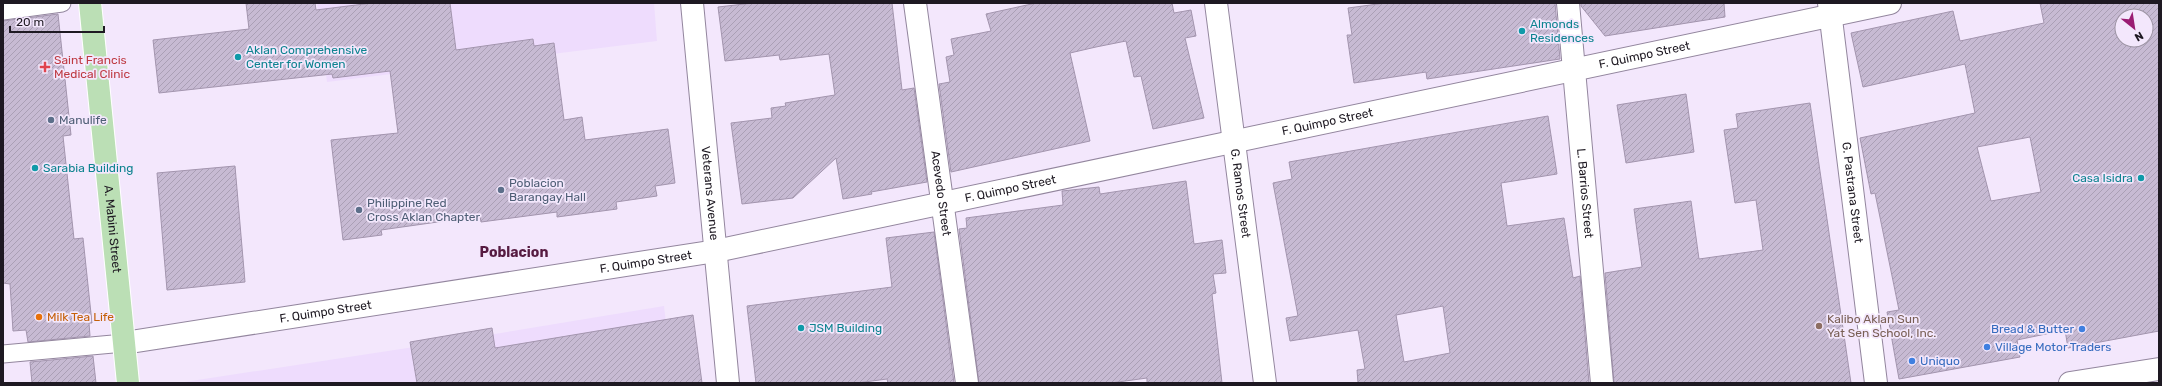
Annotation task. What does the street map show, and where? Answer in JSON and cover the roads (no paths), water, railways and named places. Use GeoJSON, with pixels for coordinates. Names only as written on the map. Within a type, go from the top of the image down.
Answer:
{"type":"FeatureCollection","features":[{"type":"Feature","properties":{"kind":"main road","name":"A. Mabini Street"},"geometry":{"type":"LineString","coordinates":[[90,3],[128,383]]}},
{"type":"Feature","properties":{"kind":"street","name":"Veterans Avenue"},"geometry":{"type":"LineString","coordinates":[[692,3],[728,383]]}},
{"type":"Feature","properties":{"kind":"street","name":"Acevedo Street"},"geometry":{"type":"LineString","coordinates":[[915,3],[968,383]]}},
{"type":"Feature","properties":{"kind":"street","name":"G. Ramos Street"},"geometry":{"type":"LineString","coordinates":[[1216,3],[1265,383]]}},
{"type":"Feature","properties":{"kind":"street","name":"L. Barrios Street"},"geometry":{"type":"LineString","coordinates":[[1568,3],[1602,383]]}},
{"type":"Feature","properties":{"kind":"street","name":"F. Quimpo Street"},"geometry":{"type":"LineString","coordinates":[[124,343],[716,251],[1574,70],[1829,9],[1890,3]]}},
{"type":"Feature","properties":{"kind":"street","name":"G. Pastrana Street"},"geometry":{"type":"LineString","coordinates":[[1829,9],[1876,383]]}},
{"type":"Feature","properties":{"kind":"street"},"geometry":{"type":"LineString","coordinates":[[2070,383],[2159,369]]}},
{"type":"Feature","properties":{"kind":"lane"},"geometry":{"type":"LineString","coordinates":[[3,11],[62,3]]}},
{"type":"Feature","properties":{"kind":"lane"},"geometry":{"type":"LineString","coordinates":[[3,352],[124,343]]}},
{"type":"Feature","properties":{"kind":"place","name":"Almonds Residences"},"geometry":{"type":"Point","coordinates":[1522,31]}},
{"type":"Feature","properties":{"kind":"place","name":"Aklan Comprehensive Center for Women"},"geometry":{"type":"Point","coordinates":[238,57]}},
{"type":"Feature","properties":{"kind":"place","name":"Saint Francis Medical Clinic"},"geometry":{"type":"Point","coordinates":[45,67]}},
{"type":"Feature","properties":{"kind":"place","name":"Manulife"},"geometry":{"type":"Point","coordinates":[51,120]}},
{"type":"Feature","properties":{"kind":"place","name":"Sarabia Building"},"geometry":{"type":"Point","coordinates":[35,168]}},
{"type":"Feature","properties":{"kind":"place","name":"Casa Isidra"},"geometry":{"type":"Point","coordinates":[2141,178]}},
{"type":"Feature","properties":{"kind":"place","name":"Poblacion Barangay Hall"},"geometry":{"type":"Point","coordinates":[501,190]}},
{"type":"Feature","properties":{"kind":"place","name":"Philippine Red Cross Aklan Chapter"},"geometry":{"type":"Point","coordinates":[359,210]}},
{"type":"Feature","properties":{"kind":"place","name":"Milk Tea Life"},"geometry":{"type":"Point","coordinates":[39,317]}},
{"type":"Feature","properties":{"kind":"place","name":"Kalibo Aklan Sun Yat Sen School, Inc."},"geometry":{"type":"Point","coordinates":[1819,326]}},
{"type":"Feature","properties":{"kind":"place","name":"JSM Building"},"geometry":{"type":"Point","coordinates":[801,328]}},
{"type":"Feature","properties":{"kind":"place","name":"Bread & Butter"},"geometry":{"type":"Point","coordinates":[2082,329]}},
{"type":"Feature","properties":{"kind":"place","name":"Village Motor Traders"},"geometry":{"type":"Point","coordinates":[1987,347]}},
{"type":"Feature","properties":{"kind":"place","name":"Uniquo"},"geometry":{"type":"Point","coordinates":[1912,361]}},
{"type":"Feature","properties":{"kind":"district","name":"Poblacion"},"geometry":{"type":"Point","coordinates":[514,252]}}]}
